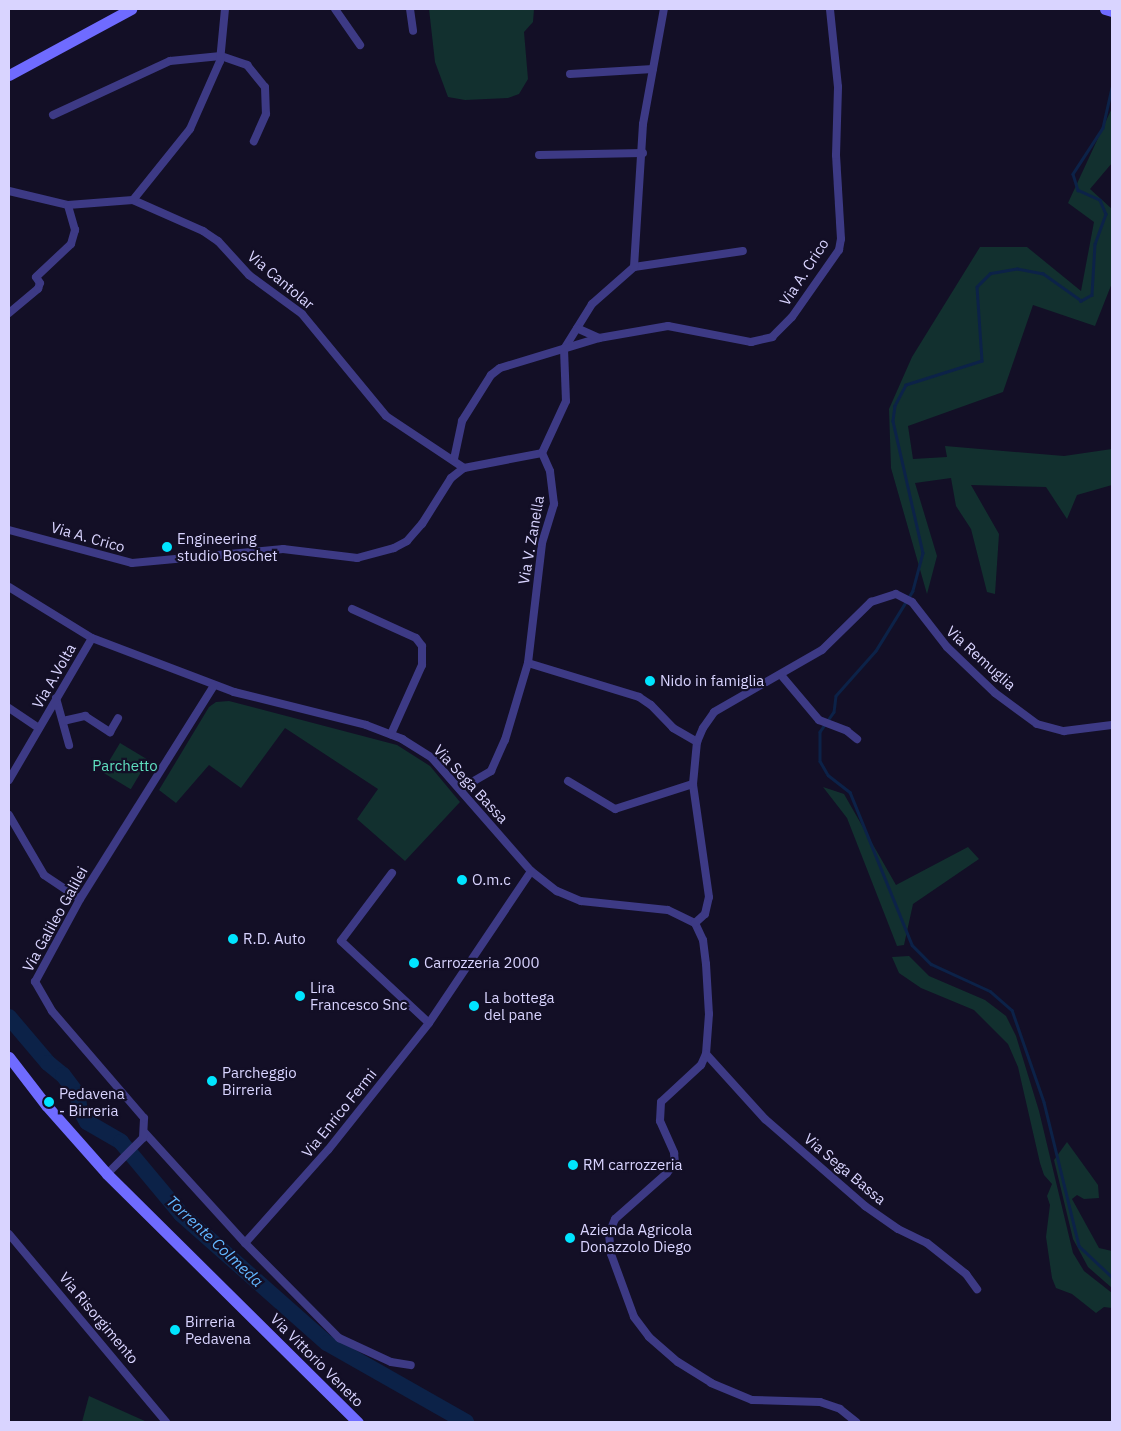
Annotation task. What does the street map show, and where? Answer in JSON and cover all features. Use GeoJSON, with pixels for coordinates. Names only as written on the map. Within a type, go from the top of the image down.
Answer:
{"type":"FeatureCollection","features":[{"type":"Feature","properties":{"kind":"main road"},"geometry":{"type":"LineString","coordinates":[[9,75],[131,9]]}},
{"type":"Feature","properties":{"kind":"main road"},"geometry":{"type":"LineString","coordinates":[[1105,9],[1112,11]]}},
{"type":"Feature","properties":{"kind":"main road","name":"Via Vittorio Veneto"},"geometry":{"type":"LineString","coordinates":[[9,1057],[107,1174],[358,1422]]}},
{"type":"Feature","properties":{"kind":"street"},"geometry":{"type":"LineString","coordinates":[[133,200],[190,129],[221,56],[225,9]]}},
{"type":"Feature","properties":{"kind":"street"},"geometry":{"type":"LineString","coordinates":[[335,9],[360,45]]}},
{"type":"Feature","properties":{"kind":"street"},"geometry":{"type":"LineString","coordinates":[[410,9],[413,31]]}},
{"type":"Feature","properties":{"kind":"street"},"geometry":{"type":"LineString","coordinates":[[634,267],[643,153],[643,124],[664,9]]}},
{"type":"Feature","properties":{"kind":"street","name":"Via A. Crico"},"geometry":{"type":"LineString","coordinates":[[454,459],[462,421],[491,375],[500,368],[598,338],[668,326],[751,342],[772,336],[792,317],[838,250],[841,239],[836,155],[838,87],[830,9]]}},
{"type":"Feature","properties":{"kind":"street"},"geometry":{"type":"LineString","coordinates":[[53,116],[170,61],[221,56],[247,65],[265,87],[266,114],[254,141]]}},
{"type":"Feature","properties":{"kind":"street"},"geometry":{"type":"LineString","coordinates":[[570,74],[653,70]]}},
{"type":"Feature","properties":{"kind":"street"},"geometry":{"type":"LineString","coordinates":[[540,155],[643,153]]}},
{"type":"Feature","properties":{"kind":"street","name":"Via Cantolar"},"geometry":{"type":"LineString","coordinates":[[9,191],[68,205],[133,200],[196,228],[218,241],[249,275],[302,314],[386,416],[418,440],[454,459],[464,468]]}},
{"type":"Feature","properties":{"kind":"street"},"geometry":{"type":"LineString","coordinates":[[9,313],[38,290],[40,283],[36,277],[71,244],[75,230],[68,205]]}},
{"type":"Feature","properties":{"kind":"street"},"geometry":{"type":"LineString","coordinates":[[464,468],[542,453],[566,401],[564,349],[598,298],[634,267],[744,252]]}},
{"type":"Feature","properties":{"kind":"street"},"geometry":{"type":"LineString","coordinates":[[577,328],[598,338]]}},
{"type":"Feature","properties":{"kind":"street","name":"Via V. Zanella"},"geometry":{"type":"LineString","coordinates":[[460,789],[492,771],[505,740],[528,663],[542,543],[554,504],[550,471],[542,453]]}},
{"type":"Feature","properties":{"kind":"street","name":"Via A. Crico"},"geometry":{"type":"LineString","coordinates":[[9,530],[132,564],[283,549],[357,558],[394,548],[407,541],[422,524],[450,478],[464,468]]}},
{"type":"Feature","properties":{"kind":"street","name":"Via Sega Bassa"},"geometry":{"type":"LineString","coordinates":[[9,587],[92,638],[214,685],[391,734],[432,758],[531,871],[557,891],[581,902],[668,910],[694,923]]}},
{"type":"Feature","properties":{"kind":"street","name":"Via Remuglia"},"geometry":{"type":"LineString","coordinates":[[694,923],[704,914],[709,897],[693,784],[697,742],[714,712],[781,676],[822,650],[871,602],[890,595],[901,596],[912,602],[947,647],[995,693],[1037,724],[1048,729],[1072,731],[1112,725]]}},
{"type":"Feature","properties":{"kind":"street"},"geometry":{"type":"LineString","coordinates":[[352,609],[416,638],[422,646],[422,665],[391,734]]}},
{"type":"Feature","properties":{"kind":"street","name":"Via A.Volta"},"geometry":{"type":"LineString","coordinates":[[9,780],[92,638]]}},
{"type":"Feature","properties":{"kind":"street"},"geometry":{"type":"LineString","coordinates":[[528,663],[639,697],[652,704],[673,728],[697,742]]}},
{"type":"Feature","properties":{"kind":"street"},"geometry":{"type":"LineString","coordinates":[[781,676],[819,720],[847,731],[857,739]]}},
{"type":"Feature","properties":{"kind":"street","name":"Via Galileo Galilei"},"geometry":{"type":"LineString","coordinates":[[145,1133],[143,1115],[52,1011],[36,986],[42,964],[214,685]]}},
{"type":"Feature","properties":{"kind":"street"},"geometry":{"type":"LineString","coordinates":[[56,698],[69,745]]}},
{"type":"Feature","properties":{"kind":"street","name":"Via A.Volta"},"geometry":{"type":"LineString","coordinates":[[9,708],[39,728]]}},
{"type":"Feature","properties":{"kind":"street"},"geometry":{"type":"LineString","coordinates":[[63,721],[85,716],[110,732],[118,718]]}},
{"type":"Feature","properties":{"kind":"street"},"geometry":{"type":"LineString","coordinates":[[568,781],[615,809],[693,784]]}},
{"type":"Feature","properties":{"kind":"street"},"geometry":{"type":"LineString","coordinates":[[9,815],[44,875],[80,900]]}},
{"type":"Feature","properties":{"kind":"street","name":"Via Enrico Fermi"},"geometry":{"type":"LineString","coordinates":[[245,1243],[328,1150],[429,1023],[531,871]]}},
{"type":"Feature","properties":{"kind":"street"},"geometry":{"type":"LineString","coordinates":[[392,873],[341,942],[429,1023]]}},
{"type":"Feature","properties":{"kind":"street"},"geometry":{"type":"LineString","coordinates":[[694,923],[703,940],[708,987],[706,1054],[701,1065],[665,1097],[660,1105],[660,1121],[674,1152],[673,1166],[620,1213],[610,1229],[611,1254],[634,1317],[649,1337],[678,1362],[711,1383],[766,1403],[820,1402],[840,1409],[856,1422]]}},
{"type":"Feature","properties":{"kind":"street","name":"Via Sega Bassa"},"geometry":{"type":"LineString","coordinates":[[706,1054],[772,1125],[866,1206],[898,1229],[927,1243],[966,1274],[977,1289]]}},
{"type":"Feature","properties":{"kind":"street"},"geometry":{"type":"LineString","coordinates":[[107,1174],[141,1141],[145,1133],[245,1243],[338,1338],[391,1362],[412,1365]]}},
{"type":"Feature","properties":{"kind":"street","name":"Via Risorgimento"},"geometry":{"type":"LineString","coordinates":[[9,1234],[166,1422]]}},
{"type":"Feature","properties":{"kind":"green space"},"geometry":{"type":"Polygon","coordinates":[[[429,9],[534,9],[533,22],[524,32],[528,79],[519,94],[508,98],[465,100],[448,97],[435,62],[429,9]]]}},
{"type":"Feature","properties":{"kind":"green space"},"geometry":{"type":"Polygon","coordinates":[[[1112,108],[1112,163],[1090,189],[1112,209],[1112,283],[1095,326],[1033,305],[1003,392],[908,426],[913,459],[947,457],[945,446],[1064,456],[1112,449],[1112,485],[1077,495],[1067,519],[1046,487],[971,485],[999,534],[995,594],[987,592],[971,529],[956,506],[951,478],[915,483],[937,556],[927,594],[891,468],[889,409],[912,357],[980,247],[1027,247],[1081,291],[1094,222],[1068,203],[1112,108]]]}},
{"type":"Feature","properties":{"kind":"green space"},"geometry":{"type":"Polygon","coordinates":[[[229,701],[397,745],[430,766],[460,802],[405,861],[357,819],[378,789],[285,728],[241,788],[209,765],[176,803],[159,790],[209,707],[216,702],[229,701]]]}},
{"type":"Feature","properties":{"kind":"green space","name":"Parchetto"},"geometry":{"type":"Polygon","coordinates":[[[120,743],[148,760],[131,789],[102,772],[120,743]]]}},
{"type":"Feature","properties":{"kind":"green space"},"geometry":{"type":"Polygon","coordinates":[[[823,787],[844,794],[896,885],[968,847],[979,859],[913,904],[904,945],[897,946],[847,818],[823,787]]]}},
{"type":"Feature","properties":{"kind":"green space"},"geometry":{"type":"Polygon","coordinates":[[[909,956],[929,976],[985,1000],[1006,1016],[1016,1036],[1039,1111],[1073,1253],[1084,1271],[1112,1293],[1112,1308],[1104,1307],[1096,1313],[1072,1294],[1056,1288],[1052,1278],[1046,1237],[1050,1205],[1047,1196],[1052,1184],[1044,1175],[1040,1163],[1018,1067],[1008,1044],[974,1010],[921,988],[899,973],[892,957],[909,956]]]}},
{"type":"Feature","properties":{"kind":"green space"},"geometry":{"type":"Polygon","coordinates":[[[1067,1142],[1098,1185],[1099,1198],[1084,1199],[1077,1195],[1072,1199],[1099,1248],[1112,1251],[1112,1288],[1088,1267],[1073,1239],[1054,1160],[1067,1142]]]}},
{"type":"Feature","properties":{"kind":"green space"},"geometry":{"type":"Polygon","coordinates":[[[89,1396],[147,1422],[82,1422],[89,1396]]]}},
{"type":"Feature","properties":{"kind":"waterway"},"geometry":{"type":"LineString","coordinates":[[1112,88],[1103,128],[1073,174],[1078,190],[1100,200],[1106,214],[1095,244],[1092,295],[1081,301],[1043,274],[1017,269],[990,274],[977,287],[982,361],[906,385],[895,406],[893,421],[923,553],[913,591],[876,651],[836,696],[834,712],[820,732],[820,761],[828,775],[850,792],[912,945],[931,964],[990,991],[1012,1010],[1044,1102],[1079,1246],[1112,1277]]}},
{"type":"Feature","properties":{"kind":"waterway","name":"Torrente Colmeda"},"geometry":{"type":"LineString","coordinates":[[9,1017],[48,1063],[63,1075],[78,1095],[79,1107],[87,1122],[121,1142],[181,1214],[327,1343],[466,1422]]}},
{"type":"Feature","properties":{"kind":"place","name":"Engineering studio Boschet"},"geometry":{"type":"Point","coordinates":[167,547]}},
{"type":"Feature","properties":{"kind":"place","name":"Nido in famiglia"},"geometry":{"type":"Point","coordinates":[650,681]}},
{"type":"Feature","properties":{"kind":"place","name":"O.m.c"},"geometry":{"type":"Point","coordinates":[462,880]}},
{"type":"Feature","properties":{"kind":"place","name":"R.D. Auto"},"geometry":{"type":"Point","coordinates":[233,939]}},
{"type":"Feature","properties":{"kind":"place","name":"Carrozzeria 2000"},"geometry":{"type":"Point","coordinates":[414,963]}},
{"type":"Feature","properties":{"kind":"place","name":"Lira Francesco Snc"},"geometry":{"type":"Point","coordinates":[300,996]}},
{"type":"Feature","properties":{"kind":"place","name":"La bottega del pane"},"geometry":{"type":"Point","coordinates":[474,1006]}},
{"type":"Feature","properties":{"kind":"place","name":"Parcheggio Birreria"},"geometry":{"type":"Point","coordinates":[212,1081]}},
{"type":"Feature","properties":{"kind":"place","name":"Pedavena - Birreria"},"geometry":{"type":"Point","coordinates":[49,1102]}},
{"type":"Feature","properties":{"kind":"place","name":"RM carrozzeria"},"geometry":{"type":"Point","coordinates":[573,1165]}},
{"type":"Feature","properties":{"kind":"place","name":"Azienda Agricola Donazzolo Diego"},"geometry":{"type":"Point","coordinates":[570,1238]}},
{"type":"Feature","properties":{"kind":"place","name":"Birreria Pedavena"},"geometry":{"type":"Point","coordinates":[175,1330]}}]}
